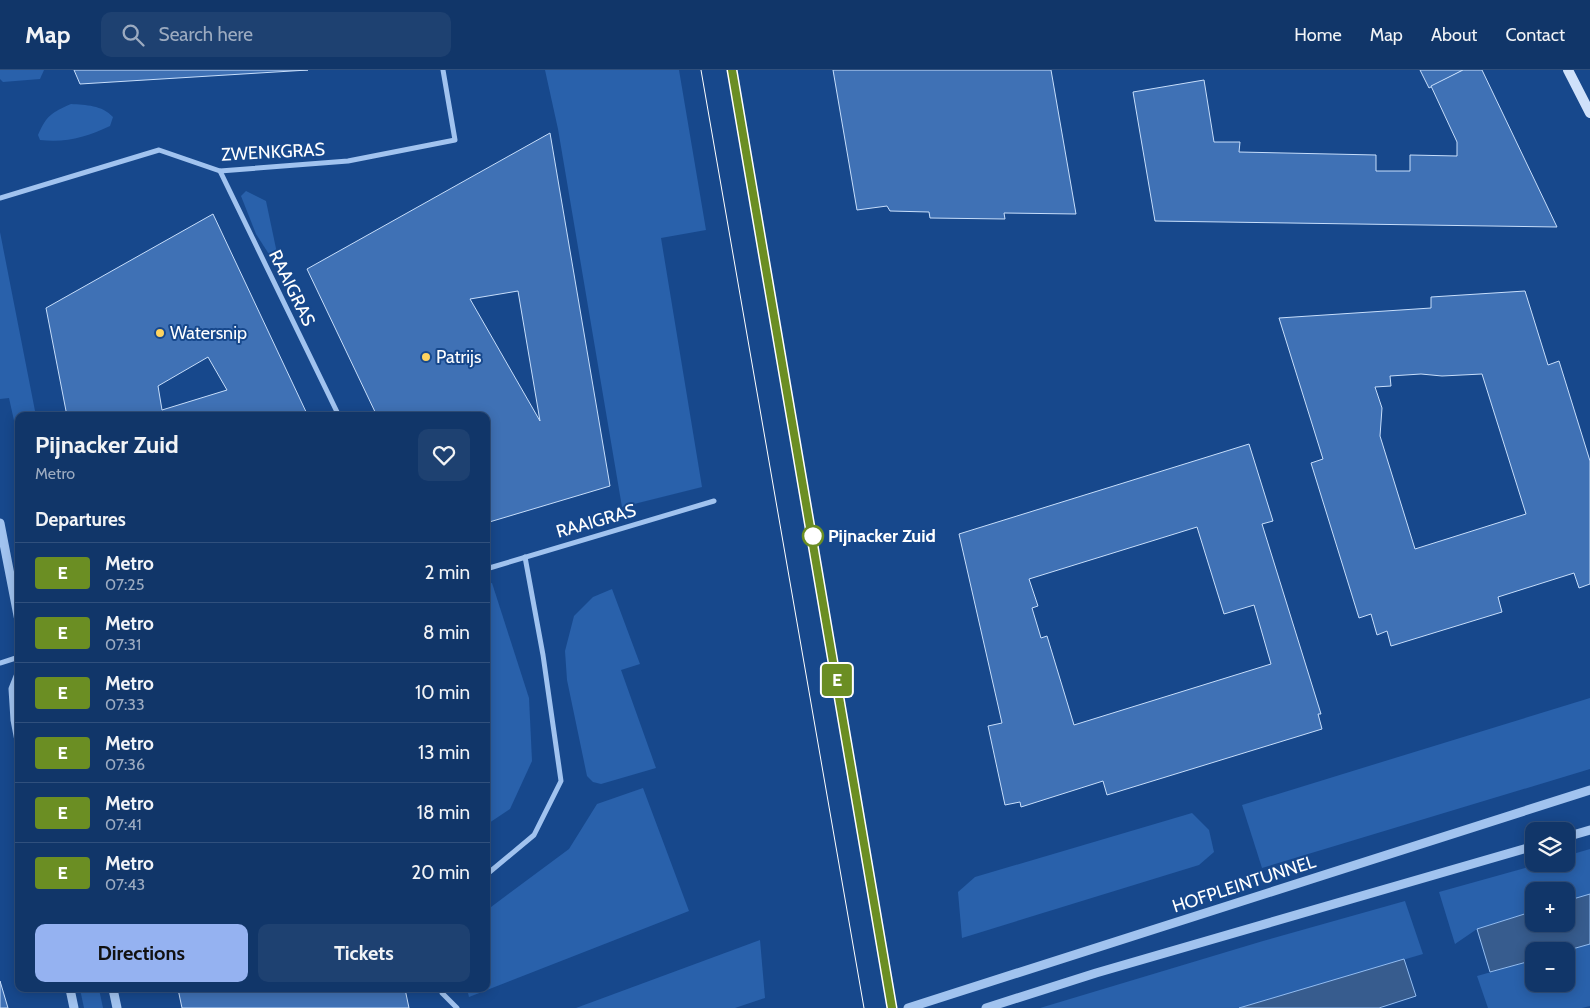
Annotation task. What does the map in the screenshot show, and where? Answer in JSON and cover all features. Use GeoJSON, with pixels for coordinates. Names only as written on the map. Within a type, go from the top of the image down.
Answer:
{"type":"FeatureCollection","features":[{"type":"Feature","properties":{"kind":"main road"},"geometry":{"type":"LineString","coordinates":[[1568,70],[1590,113]]}},
{"type":"Feature","properties":{"kind":"street","name":"ZWENKGRAS"},"geometry":{"type":"LineString","coordinates":[[0,198],[160,150],[220,171],[348,161],[455,140],[443,70]]}},
{"type":"Feature","properties":{"kind":"street","name":"RAAIGRAS"},"geometry":{"type":"LineString","coordinates":[[220,171],[337,412]]}},
{"type":"Feature","properties":{"kind":"street","name":"RAAIGRAS"},"geometry":{"type":"LineString","coordinates":[[490,568],[714,501]]}},
{"type":"Feature","properties":{"kind":"street"},"geometry":{"type":"LineString","coordinates":[[0,524],[15,600]]}},
{"type":"Feature","properties":{"kind":"street"},"geometry":{"type":"LineString","coordinates":[[490,872],[534,835],[561,781],[543,655],[525,557]]}},
{"type":"Feature","properties":{"kind":"street"},"geometry":{"type":"LineString","coordinates":[[0,662],[15,658]]}},
{"type":"Feature","properties":{"kind":"street"},"geometry":{"type":"LineString","coordinates":[[15,684],[13,689],[15,720]]}},
{"type":"Feature","properties":{"kind":"street","name":"HOFPLEINTUNNEL"},"geometry":{"type":"LineString","coordinates":[[908,1008],[1590,790]]}},
{"type":"Feature","properties":{"kind":"street"},"geometry":{"type":"LineString","coordinates":[[1575,834],[1590,830]]}},
{"type":"Feature","properties":{"kind":"street"},"geometry":{"type":"LineString","coordinates":[[986,1008],[1525,849]]}},
{"type":"Feature","properties":{"kind":"street"},"geometry":{"type":"LineString","coordinates":[[71,992],[74,1008]]}},
{"type":"Feature","properties":{"kind":"street"},"geometry":{"type":"LineString","coordinates":[[114,992],[117,1008]]}},
{"type":"Feature","properties":{"kind":"street"},"geometry":{"type":"LineString","coordinates":[[442,992],[457,1008]]}},
{"type":"Feature","properties":{"kind":"shaded area"},"geometry":{"type":"Polygon","coordinates":[[[0,70],[44,70],[40,79],[3,82],[0,79],[0,70]]]}},
{"type":"Feature","properties":{"kind":"shaded area"},"geometry":{"type":"Polygon","coordinates":[[[545,70],[679,70],[706,230],[661,238],[702,487],[622,507],[558,129],[545,70]]]}},
{"type":"Feature","properties":{"kind":"shaded area"},"geometry":{"type":"Polygon","coordinates":[[[71,104],[94,106],[104,110],[113,117],[110,126],[76,138],[59,141],[40,140],[38,135],[47,119],[54,112],[71,104]]]}},
{"type":"Feature","properties":{"kind":"shaded area"},"geometry":{"type":"Polygon","coordinates":[[[246,191],[266,201],[278,258],[274,262],[256,234],[241,196],[246,191]]]}},
{"type":"Feature","properties":{"kind":"shaded area"},"geometry":{"type":"Polygon","coordinates":[[[0,232],[35,412],[15,412],[15,425],[9,398],[0,399],[0,232]]]}},
{"type":"Feature","properties":{"kind":"shaded area"},"geometry":{"type":"Polygon","coordinates":[[[490,583],[492,583],[529,698],[532,761],[510,809],[490,822],[490,583]]]}},
{"type":"Feature","properties":{"kind":"shaded area"},"geometry":{"type":"Polygon","coordinates":[[[612,589],[640,664],[621,670],[656,768],[601,784],[593,782],[587,776],[567,680],[565,651],[574,616],[593,597],[612,589]]]}},
{"type":"Feature","properties":{"kind":"shaded area"},"geometry":{"type":"Polygon","coordinates":[[[1590,698],[1590,769],[1262,868],[1242,805],[1590,698]]]}},
{"type":"Feature","properties":{"kind":"shaded area"},"geometry":{"type":"Polygon","coordinates":[[[643,788],[689,911],[490,989],[490,908],[569,849],[597,804],[643,788]]]}},
{"type":"Feature","properties":{"kind":"shaded area"},"geometry":{"type":"Polygon","coordinates":[[[1192,813],[1209,830],[1214,852],[1199,865],[962,938],[958,892],[975,877],[1192,813]]]}},
{"type":"Feature","properties":{"kind":"shaded area"},"geometry":{"type":"Polygon","coordinates":[[[1590,849],[1590,894],[1575,898],[1575,882],[1525,882],[1525,914],[1477,929],[1455,944],[1439,892],[1525,868],[1525,872],[1575,872],[1575,853],[1590,849]]]}},
{"type":"Feature","properties":{"kind":"shaded area"},"geometry":{"type":"Polygon","coordinates":[[[1590,894],[1590,944],[1575,948],[1575,942],[1525,942],[1525,962],[1490,972],[1477,929],[1525,914],[1525,932],[1575,932],[1575,898],[1590,894]]]}},
{"type":"Feature","properties":{"kind":"shaded area"},"geometry":{"type":"Polygon","coordinates":[[[1405,901],[1423,954],[1239,1008],[1040,1008],[1263,941],[1405,901]]]}},
{"type":"Feature","properties":{"kind":"shaded area"},"geometry":{"type":"Polygon","coordinates":[[[760,940],[765,998],[735,1008],[576,1008],[760,940]]]}},
{"type":"Feature","properties":{"kind":"shaded area"},"geometry":{"type":"Polygon","coordinates":[[[1590,944],[1590,1006],[1582,1008],[1488,1008],[1477,976],[1525,963],[1525,992],[1575,992],[1575,948],[1590,944]]]}},
{"type":"Feature","properties":{"kind":"shaded area"},"geometry":{"type":"Polygon","coordinates":[[[1404,959],[1416,996],[1379,1008],[1239,1008],[1404,959]]]}},
{"type":"Feature","properties":{"kind":"shaded area"},"geometry":{"type":"Polygon","coordinates":[[[81,992],[100,992],[103,1008],[84,1008],[81,992]]]}},
{"type":"Feature","properties":{"kind":"shaded area"},"geometry":{"type":"Polygon","coordinates":[[[468,992],[482,992],[469,997],[468,992]]]}},
{"type":"Feature","properties":{"kind":"building"},"geometry":{"type":"Polygon","coordinates":[[[74,70],[308,70],[80,84],[74,70]]]}},
{"type":"Feature","properties":{"kind":"building"},"geometry":{"type":"Polygon","coordinates":[[[833,70],[1051,70],[1076,214],[1004,213],[1005,219],[930,218],[929,212],[890,211],[887,206],[857,210],[833,70]]]}},
{"type":"Feature","properties":{"kind":"building"},"geometry":{"type":"Polygon","coordinates":[[[1420,70],[1463,70],[1429,88],[1420,70]]]}},
{"type":"Feature","properties":{"kind":"building"},"geometry":{"type":"Polygon","coordinates":[[[1463,70],[1482,70],[1557,227],[1155,221],[1133,92],[1204,80],[1214,142],[1240,142],[1239,152],[1376,155],[1376,171],[1410,171],[1410,155],[1457,156],[1457,142],[1431,86],[1463,70]]]}},
{"type":"Feature","properties":{"kind":"building","name":"Patrijs"},"geometry":{"type":"Polygon","coordinates":[[[550,133],[610,486],[490,522],[490,412],[375,412],[307,269],[550,133]],[[518,291],[470,299],[540,421],[518,291]]]}},
{"type":"Feature","properties":{"kind":"building","name":"Watersnip"},"geometry":{"type":"Polygon","coordinates":[[[213,214],[306,412],[66,412],[46,308],[213,214]],[[208,357],[158,386],[162,410],[227,390],[208,357]]]}},
{"type":"Feature","properties":{"kind":"building"},"geometry":{"type":"Polygon","coordinates":[[[1525,291],[1548,365],[1559,361],[1590,461],[1590,584],[1579,588],[1574,573],[1498,597],[1502,612],[1391,646],[1387,631],[1377,635],[1371,614],[1359,618],[1311,463],[1323,459],[1279,318],[1431,308],[1431,297],[1525,291]],[[1421,374],[1390,376],[1391,386],[1375,387],[1382,408],[1380,436],[1415,549],[1526,514],[1482,374],[1442,376],[1421,374]]]}},
{"type":"Feature","properties":{"kind":"building"},"geometry":{"type":"Polygon","coordinates":[[[1249,444],[1273,521],[1262,524],[1321,714],[1318,714],[1322,729],[1107,795],[1103,781],[1021,807],[1020,802],[1005,805],[988,726],[1002,723],[959,534],[1249,444]],[[1197,527],[1029,579],[1038,606],[1032,608],[1041,638],[1047,636],[1074,725],[1271,664],[1254,605],[1224,614],[1197,527]]]}},
{"type":"Feature","properties":{"kind":"building"},"geometry":{"type":"Polygon","coordinates":[[[0,981],[8,1008],[0,1008],[0,981]]]}},
{"type":"Feature","properties":{"kind":"building"},"geometry":{"type":"Polygon","coordinates":[[[179,992],[406,992],[409,1008],[182,1008],[179,992]]]}},
{"type":"Feature","properties":{"kind":"tram line"},"geometry":{"type":"LineString","coordinates":[[701,70],[864,1008]]}},
{"type":"Feature","properties":{"kind":"tram line"},"geometry":{"type":"LineString","coordinates":[[732,70],[892,1008]]}},
{"type":"Feature","properties":{"kind":"metro line","name":"E"},"geometry":{"type":"LineString","coordinates":[[732,70],[892,1008]]}},
{"type":"Feature","properties":{"kind":"place","name":"Watersnip"},"geometry":{"type":"Point","coordinates":[160,333]}},
{"type":"Feature","properties":{"kind":"place","name":"Patrijs"},"geometry":{"type":"Point","coordinates":[426,357]}},
{"type":"Feature","properties":{"kind":"place","name":"Pijnacker Zuid"},"geometry":{"type":"Point","coordinates":[813,536]}}]}
